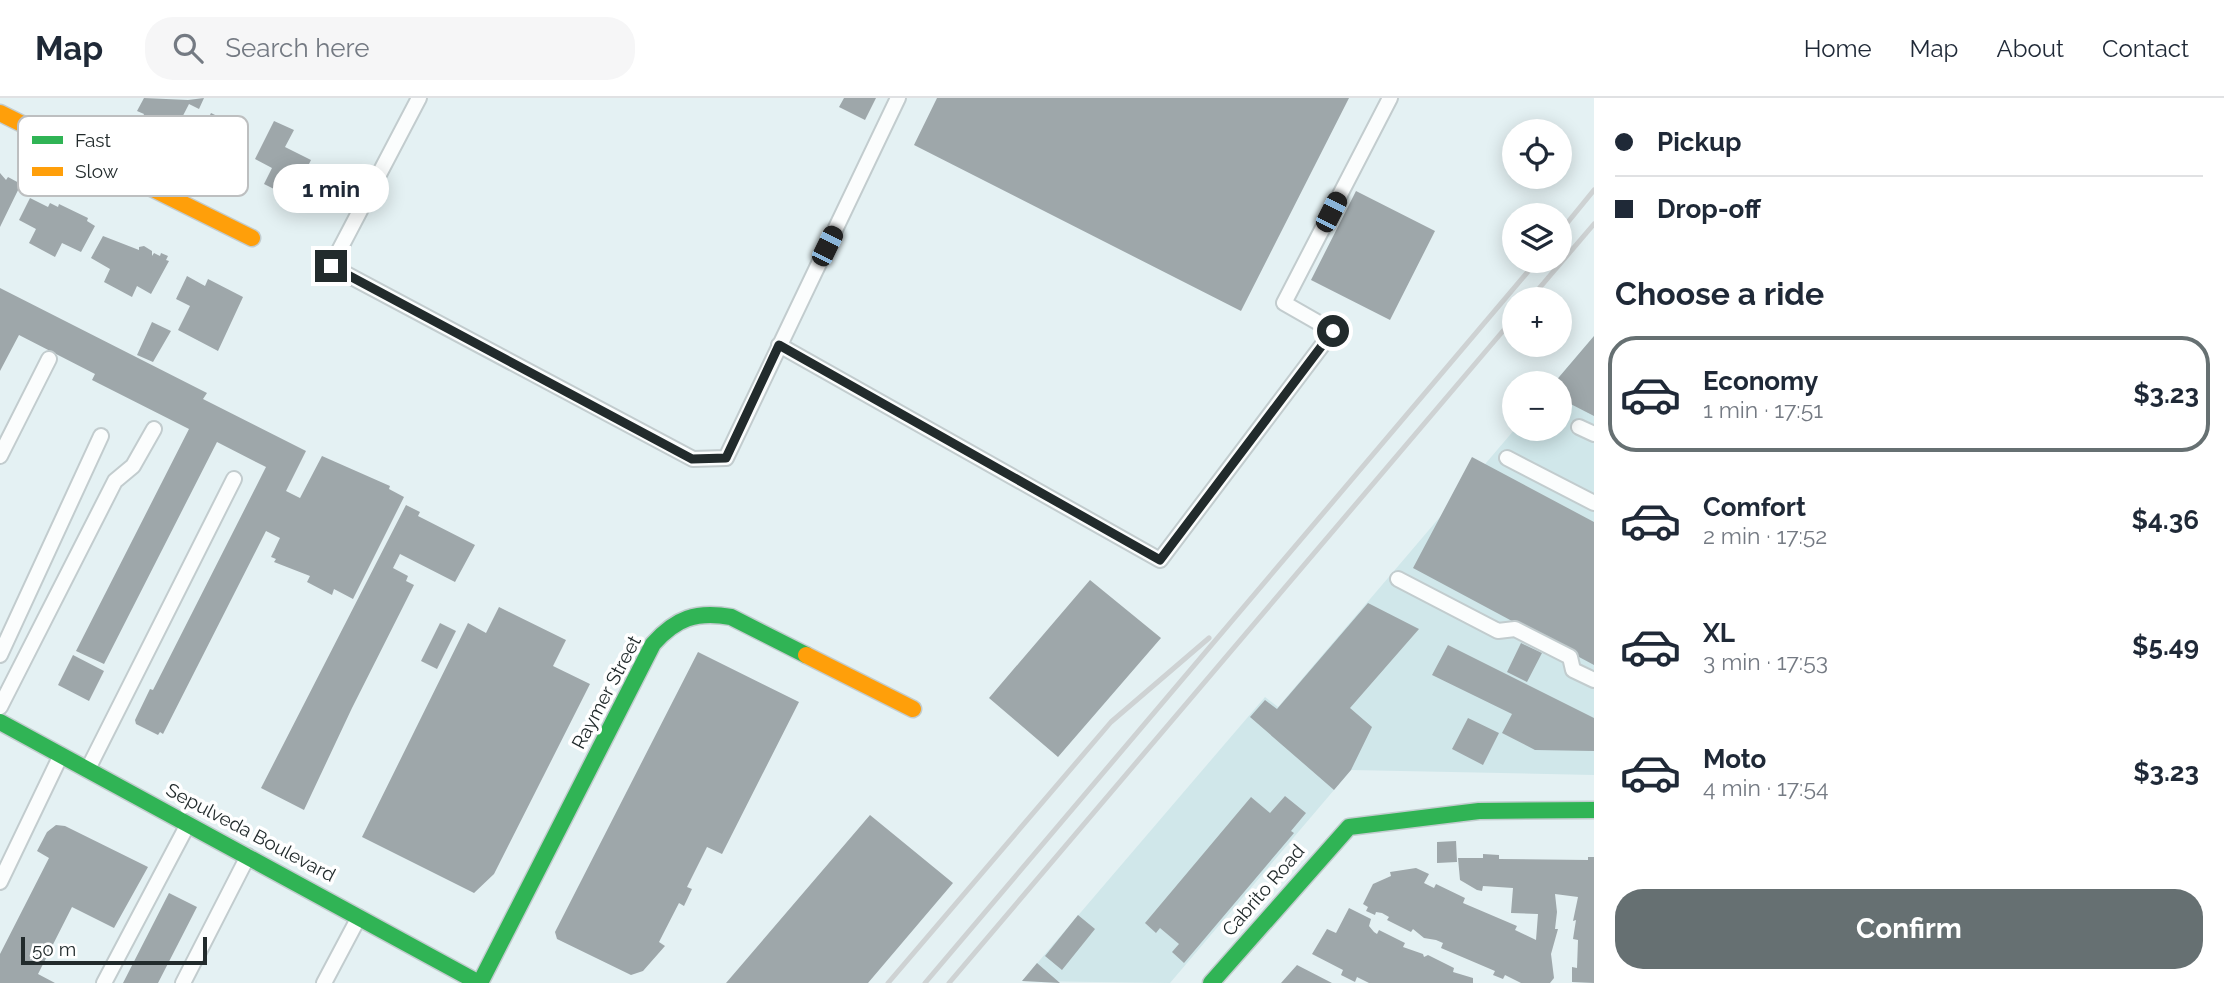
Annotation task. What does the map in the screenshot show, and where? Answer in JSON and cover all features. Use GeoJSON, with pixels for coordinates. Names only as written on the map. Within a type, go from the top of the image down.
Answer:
{"type":"FeatureCollection","features":[{"type":"Feature","properties":{"kind":"street"},"geometry":{"type":"LineString","coordinates":[[0,113],[18,122]]}},
{"type":"Feature","properties":{"kind":"street"},"geometry":{"type":"LineString","coordinates":[[167,196],[252,238]]}},
{"type":"Feature","properties":{"kind":"street","name":"Raymer Street"},"geometry":{"type":"LineString","coordinates":[[479,983],[653,644],[668,626],[685,615],[709,612],[731,617],[913,709]]}},
{"type":"Feature","properties":{"kind":"street","name":"Sepulveda Boulevard"},"geometry":{"type":"LineString","coordinates":[[0,722],[249,855],[479,983]]}},
{"type":"Feature","properties":{"kind":"street","name":"Cabrito Road"},"geometry":{"type":"LineString","coordinates":[[1211,983],[1349,827],[1479,811],[1594,810]]}},
{"type":"Feature","properties":{"kind":"lane"},"geometry":{"type":"LineString","coordinates":[[419,98],[331,266],[692,459],[726,458],[898,98]]}},
{"type":"Feature","properties":{"kind":"lane"},"geometry":{"type":"LineString","coordinates":[[779,345],[1160,560],[1333,331],[1284,303],[1390,98]]}},
{"type":"Feature","properties":{"kind":"lane"},"geometry":{"type":"LineString","coordinates":[[0,456],[49,359]]}},
{"type":"Feature","properties":{"kind":"lane"},"geometry":{"type":"LineString","coordinates":[[1579,427],[1594,434]]}},
{"type":"Feature","properties":{"kind":"lane"},"geometry":{"type":"LineString","coordinates":[[0,707],[115,481],[133,466],[154,429]]}},
{"type":"Feature","properties":{"kind":"lane"},"geometry":{"type":"LineString","coordinates":[[0,655],[101,436]]}},
{"type":"Feature","properties":{"kind":"lane"},"geometry":{"type":"LineString","coordinates":[[1507,458],[1594,503]]}},
{"type":"Feature","properties":{"kind":"lane"},"geometry":{"type":"LineString","coordinates":[[88,768],[234,479]]}},
{"type":"Feature","properties":{"kind":"lane"},"geometry":{"type":"LineString","coordinates":[[1398,579],[1499,631],[1515,629],[1570,657],[1573,670],[1594,680]]}},
{"type":"Feature","properties":{"kind":"lane"},"geometry":{"type":"LineString","coordinates":[[0,882],[61,753]]}},
{"type":"Feature","properties":{"kind":"lane"},"geometry":{"type":"LineString","coordinates":[[104,983],[189,823]]}},
{"type":"Feature","properties":{"kind":"lane"},"geometry":{"type":"LineString","coordinates":[[183,983],[249,855]]}},
{"type":"Feature","properties":{"kind":"lane"},"geometry":{"type":"LineString","coordinates":[[324,983],[359,916]]}},
{"type":"Feature","properties":{"kind":"shaded area"},"geometry":{"type":"Polygon","coordinates":[[[1594,336],[1594,775],[1351,770],[1170,983],[1022,981],[1265,697],[1278,707],[1505,441],[1572,441],[1572,371],[1564,371],[1594,336]]]}},
{"type":"Feature","properties":{"kind":"building"},"geometry":{"type":"Polygon","coordinates":[[[144,98],[204,98],[199,109],[189,104],[183,116],[143,116],[137,111],[144,98]]]}},
{"type":"Feature","properties":{"kind":"building"},"geometry":{"type":"Polygon","coordinates":[[[844,98],[876,98],[865,120],[839,107],[844,98]]]}},
{"type":"Feature","properties":{"kind":"building"},"geometry":{"type":"Polygon","coordinates":[[[937,98],[1349,98],[1241,311],[914,145],[937,98]]]}},
{"type":"Feature","properties":{"kind":"building"},"geometry":{"type":"Polygon","coordinates":[[[274,121],[294,130],[285,147],[311,160],[301,180],[304,181],[292,198],[264,184],[272,168],[255,159],[274,121]]]}},
{"type":"Feature","properties":{"kind":"building"},"geometry":{"type":"Polygon","coordinates":[[[0,173],[6,180],[8,177],[18,182],[18,190],[0,227],[0,173]]]}},
{"type":"Feature","properties":{"kind":"building"},"geometry":{"type":"Polygon","coordinates":[[[1356,191],[1435,231],[1390,320],[1311,280],[1356,191]]]}},
{"type":"Feature","properties":{"kind":"building"},"geometry":{"type":"Polygon","coordinates":[[[30,198],[48,207],[50,203],[58,207],[59,204],[88,218],[87,221],[95,226],[81,252],[62,243],[55,257],[29,243],[36,229],[19,220],[30,198]]]}},
{"type":"Feature","properties":{"kind":"building"},"geometry":{"type":"Polygon","coordinates":[[[103,236],[139,250],[139,247],[144,246],[152,251],[152,256],[154,253],[160,256],[161,253],[168,256],[166,260],[169,261],[151,294],[137,286],[132,297],[104,282],[110,269],[91,258],[103,236]]]}},
{"type":"Feature","properties":{"kind":"building"},"geometry":{"type":"Polygon","coordinates":[[[187,276],[205,286],[208,279],[243,297],[218,351],[178,330],[190,306],[176,299],[187,276]]]}},
{"type":"Feature","properties":{"kind":"building"},"geometry":{"type":"Polygon","coordinates":[[[0,288],[207,393],[203,399],[306,451],[286,491],[300,498],[322,456],[390,486],[389,489],[404,497],[353,599],[334,589],[332,595],[307,582],[310,576],[274,562],[276,559],[271,557],[280,538],[266,531],[163,734],[160,732],[158,735],[136,724],[135,720],[150,689],[153,690],[266,467],[217,442],[104,664],[76,651],[189,429],[92,380],[95,374],[19,335],[0,371],[0,288]]]}},
{"type":"Feature","properties":{"kind":"building"},"geometry":{"type":"Polygon","coordinates":[[[152,322],[171,331],[153,362],[137,355],[152,322]]]}},
{"type":"Feature","properties":{"kind":"building"},"geometry":{"type":"Polygon","coordinates":[[[1594,336],[1594,416],[1572,405],[1572,371],[1564,371],[1594,336]]]}},
{"type":"Feature","properties":{"kind":"building"},"geometry":{"type":"Polygon","coordinates":[[[1472,457],[1594,522],[1594,665],[1413,568],[1472,457]]]}},
{"type":"Feature","properties":{"kind":"building"},"geometry":{"type":"Polygon","coordinates":[[[406,505],[420,512],[418,516],[475,545],[455,582],[400,554],[393,568],[408,576],[406,581],[414,585],[304,810],[261,788],[406,505]]]}},
{"type":"Feature","properties":{"kind":"building"},"geometry":{"type":"Polygon","coordinates":[[[1090,580],[1161,638],[1058,757],[989,698],[1090,580]]]}},
{"type":"Feature","properties":{"kind":"building"},"geometry":{"type":"Polygon","coordinates":[[[1368,603],[1419,629],[1350,708],[1372,727],[1351,770],[1334,790],[1250,717],[1265,700],[1277,709],[1368,603]]]}},
{"type":"Feature","properties":{"kind":"building"},"geometry":{"type":"Polygon","coordinates":[[[499,607],[566,640],[553,666],[590,684],[494,874],[474,893],[362,837],[468,623],[486,633],[499,607]]]}},
{"type":"Feature","properties":{"kind":"building"},"geometry":{"type":"Polygon","coordinates":[[[440,623],[456,631],[437,669],[421,661],[440,623]]]}},
{"type":"Feature","properties":{"kind":"building"},"geometry":{"type":"Polygon","coordinates":[[[1521,643],[1542,653],[1527,682],[1507,672],[1521,643]]]}},
{"type":"Feature","properties":{"kind":"building"},"geometry":{"type":"Polygon","coordinates":[[[1448,645],[1594,718],[1594,751],[1535,750],[1502,733],[1512,714],[1432,675],[1448,645]]]}},
{"type":"Feature","properties":{"kind":"building"},"geometry":{"type":"Polygon","coordinates":[[[698,652],[799,702],[722,854],[707,847],[687,887],[692,889],[684,906],[679,903],[659,942],[665,946],[643,971],[631,975],[557,939],[555,932],[698,652]]]}},
{"type":"Feature","properties":{"kind":"building"},"geometry":{"type":"Polygon","coordinates":[[[73,655],[104,671],[89,701],[58,685],[73,655]]]}},
{"type":"Feature","properties":{"kind":"building"},"geometry":{"type":"Polygon","coordinates":[[[1468,718],[1499,733],[1483,765],[1452,749],[1468,718]]]}},
{"type":"Feature","properties":{"kind":"building"},"geometry":{"type":"Polygon","coordinates":[[[1285,796],[1306,813],[1291,831],[1294,833],[1184,963],[1172,952],[1179,944],[1160,928],[1156,933],[1145,923],[1251,797],[1270,813],[1285,796]]]}},
{"type":"Feature","properties":{"kind":"building"},"geometry":{"type":"Polygon","coordinates":[[[870,815],[953,883],[868,983],[726,983],[870,815]]]}},
{"type":"Feature","properties":{"kind":"building"},"geometry":{"type":"Polygon","coordinates":[[[56,825],[65,826],[148,867],[114,928],[72,907],[38,974],[55,983],[0,983],[0,954],[49,858],[37,851],[47,832],[56,825]]]}},
{"type":"Feature","properties":{"kind":"building"},"geometry":{"type":"Polygon","coordinates":[[[1456,841],[1457,862],[1437,863],[1437,842],[1456,841]]]}},
{"type":"Feature","properties":{"kind":"building"},"geometry":{"type":"Polygon","coordinates":[[[1483,854],[1499,855],[1499,859],[1588,860],[1588,857],[1594,857],[1594,983],[1572,982],[1572,967],[1577,968],[1578,940],[1573,939],[1576,920],[1573,921],[1578,897],[1555,894],[1555,929],[1558,929],[1551,954],[1554,978],[1550,983],[1521,983],[1505,975],[1503,979],[1493,975],[1495,971],[1441,948],[1443,943],[1424,938],[1413,929],[1411,932],[1387,920],[1389,917],[1382,913],[1376,912],[1375,915],[1366,911],[1368,907],[1363,904],[1373,884],[1391,876],[1390,872],[1416,868],[1429,874],[1424,883],[1434,888],[1436,884],[1465,898],[1463,903],[1517,926],[1515,930],[1536,940],[1538,914],[1511,913],[1513,888],[1483,886],[1482,891],[1460,880],[1458,858],[1483,858],[1483,854]]]}},
{"type":"Feature","properties":{"kind":"building"},"geometry":{"type":"Polygon","coordinates":[[[169,893],[197,907],[158,983],[123,983],[169,893]]]}},
{"type":"Feature","properties":{"kind":"building"},"geometry":{"type":"Polygon","coordinates":[[[1349,908],[1371,919],[1369,926],[1377,934],[1379,930],[1405,943],[1403,947],[1423,954],[1424,957],[1428,955],[1454,968],[1453,972],[1473,978],[1473,983],[1369,983],[1357,977],[1355,982],[1341,975],[1343,970],[1312,954],[1327,929],[1336,933],[1349,908]]]}},
{"type":"Feature","properties":{"kind":"building"},"geometry":{"type":"Polygon","coordinates":[[[1078,915],[1095,929],[1062,970],[1045,956],[1078,915]]]}},
{"type":"Feature","properties":{"kind":"building"},"geometry":{"type":"Polygon","coordinates":[[[1037,963],[1060,983],[1022,981],[1037,963]]]}},
{"type":"Feature","properties":{"kind":"building"},"geometry":{"type":"Polygon","coordinates":[[[1297,965],[1332,983],[1281,983],[1297,965]]]}},
{"type":"Feature","properties":{"kind":"railway"},"geometry":{"type":"LineString","coordinates":[[1572,217],[1594,190]]}},
{"type":"Feature","properties":{"kind":"railway"},"geometry":{"type":"LineString","coordinates":[[1540,287],[1594,224]]}},
{"type":"Feature","properties":{"kind":"railway"},"geometry":{"type":"LineString","coordinates":[[925,983],[1527,273]]}},
{"type":"Feature","properties":{"kind":"railway"},"geometry":{"type":"LineString","coordinates":[[949,983],[1502,332]]}},
{"type":"Feature","properties":{"kind":"railway"},"geometry":{"type":"LineString","coordinates":[[888,983],[1111,722],[1209,638]]}},
{"type":"Feature","properties":{"kind":"traffic: fast"},"geometry":{"type":"LineString","coordinates":[[480,983],[653,644],[670,628],[688,618],[719,615],[731,617],[806,655]]}},
{"type":"Feature","properties":{"kind":"traffic: fast"},"geometry":{"type":"LineString","coordinates":[[0,722],[479,983]]}},
{"type":"Feature","properties":{"kind":"traffic: fast"},"geometry":{"type":"LineString","coordinates":[[1211,983],[1349,827],[1479,811],[1594,810]]}},
{"type":"Feature","properties":{"kind":"traffic: slow"},"geometry":{"type":"LineString","coordinates":[[0,113],[18,122]]}},
{"type":"Feature","properties":{"kind":"traffic: slow"},"geometry":{"type":"LineString","coordinates":[[167,196],[252,238]]}},
{"type":"Feature","properties":{"kind":"traffic: slow"},"geometry":{"type":"LineString","coordinates":[[806,655],[913,709]]}},
{"type":"Feature","properties":{"kind":"route"},"geometry":{"type":"LineString","coordinates":[[331,266],[692,459],[726,458],[779,345],[1160,560],[1333,331]]}}]}
